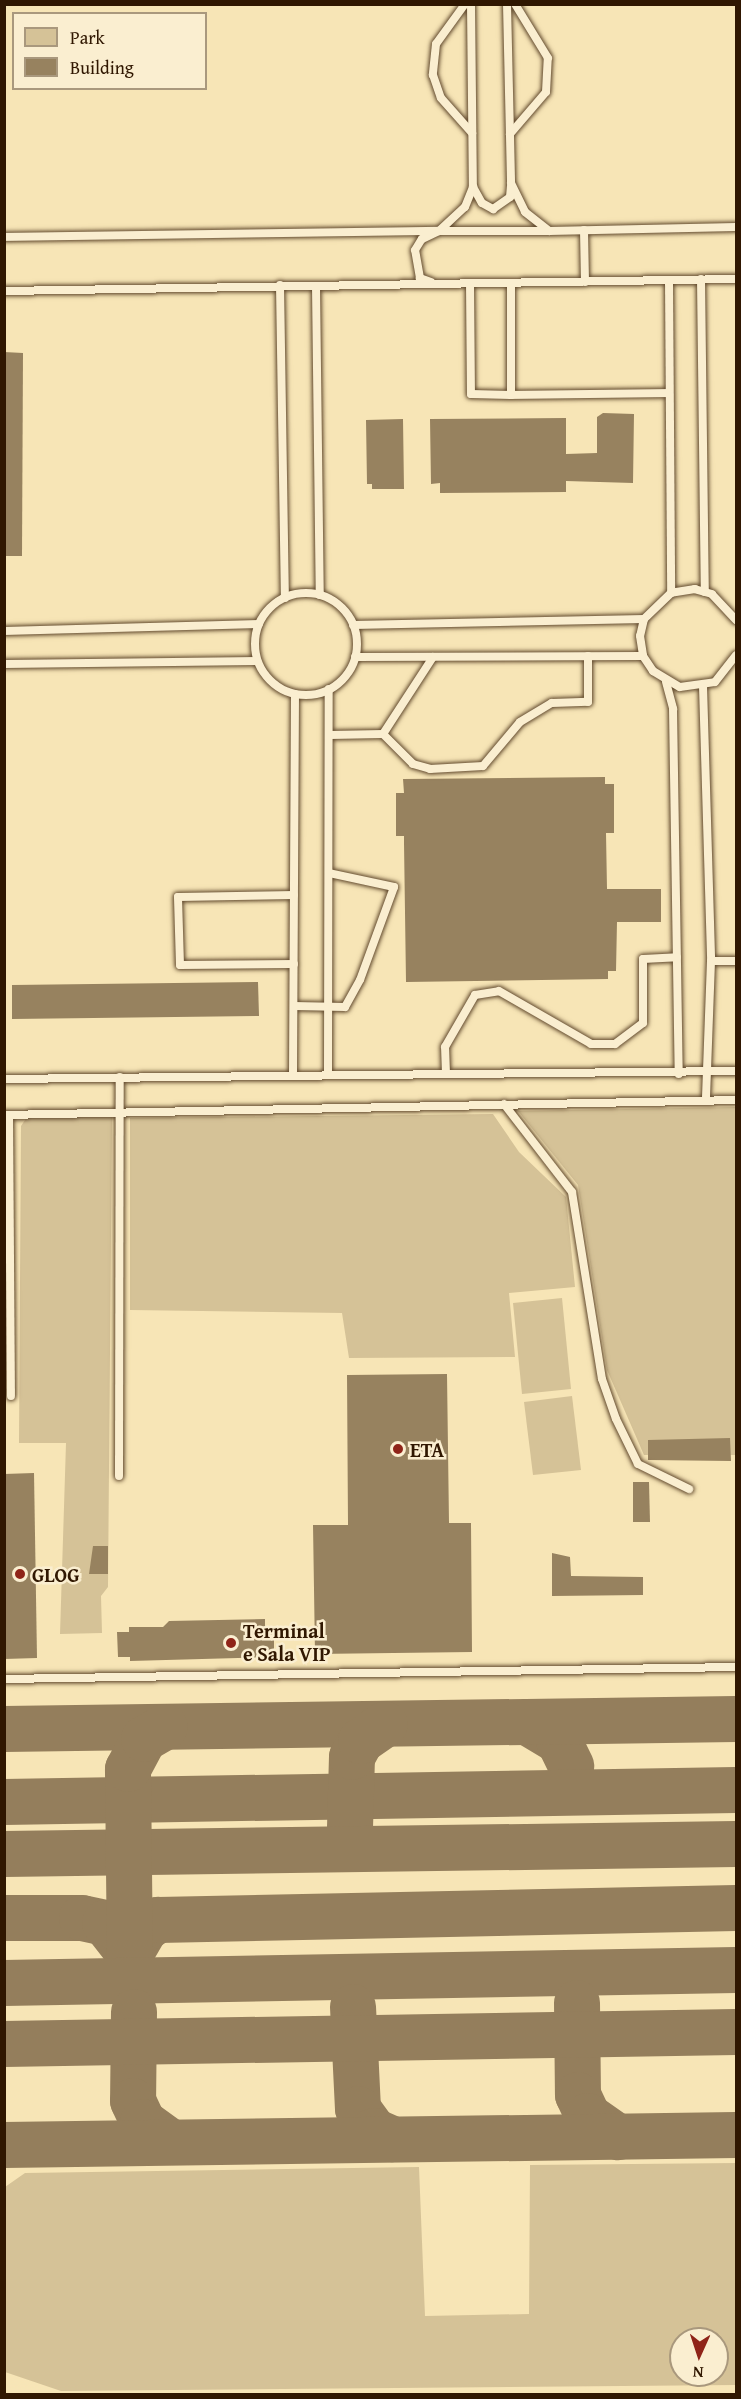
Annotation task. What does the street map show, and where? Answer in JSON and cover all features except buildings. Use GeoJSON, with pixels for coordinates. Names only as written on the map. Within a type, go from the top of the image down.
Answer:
{"type":"FeatureCollection","features":[{"type":"Feature","properties":{"kind":"lane"},"geometry":{"type":"LineString","coordinates":[[465,4],[436,44],[433,75],[441,98],[472,133]]}},
{"type":"Feature","properties":{"kind":"lane"},"geometry":{"type":"LineString","coordinates":[[433,283],[420,278],[415,250],[422,239],[439,231],[465,207],[473,187],[471,4]]}},
{"type":"Feature","properties":{"kind":"lane"},"geometry":{"type":"LineString","coordinates":[[473,187],[482,203],[493,208],[510,197],[507,4]]}},
{"type":"Feature","properties":{"kind":"lane"},"geometry":{"type":"LineString","coordinates":[[510,134],[546,92],[548,58],[515,4]]}},
{"type":"Feature","properties":{"kind":"lane"},"geometry":{"type":"LineString","coordinates":[[511,183],[525,212],[549,231]]}},
{"type":"Feature","properties":{"kind":"lane"},"geometry":{"type":"LineString","coordinates":[[4,237],[736,227]]}},
{"type":"Feature","properties":{"kind":"lane"},"geometry":{"type":"LineString","coordinates":[[584,230],[585,282]]}},
{"type":"Feature","properties":{"kind":"lane"},"geometry":{"type":"LineString","coordinates":[[701,279],[705,592]]}},
{"type":"Feature","properties":{"kind":"lane"},"geometry":{"type":"LineString","coordinates":[[4,291],[736,279]]}},
{"type":"Feature","properties":{"kind":"lane"},"geometry":{"type":"LineString","coordinates":[[669,281],[671,593]]}},
{"type":"Feature","properties":{"kind":"lane"},"geometry":{"type":"LineString","coordinates":[[470,283],[471,394],[668,393]]}},
{"type":"Feature","properties":{"kind":"lane"},"geometry":{"type":"LineString","coordinates":[[511,283],[511,395]]}},
{"type":"Feature","properties":{"kind":"lane"},"geometry":{"type":"LineString","coordinates":[[280,285],[285,598]]}},
{"type":"Feature","properties":{"kind":"lane"},"geometry":{"type":"LineString","coordinates":[[316,286],[320,595]]}},
{"type":"Feature","properties":{"kind":"lane"},"geometry":{"type":"LineString","coordinates":[[679,1074],[673,709],[666,682],[644,656],[644,619],[656,602],[671,593],[705,592],[728,606],[736,620]]}},
{"type":"Feature","properties":{"kind":"lane"},"geometry":{"type":"LineString","coordinates":[[320,595],[347,613],[353,625],[356,657],[343,679],[329,689],[295,694],[266,676],[257,661],[254,641],[259,624],[285,598],[320,595]]}},
{"type":"Feature","properties":{"kind":"lane"},"geometry":{"type":"LineString","coordinates":[[353,625],[644,619]]}},
{"type":"Feature","properties":{"kind":"lane"},"geometry":{"type":"LineString","coordinates":[[4,630],[259,624]]}},
{"type":"Feature","properties":{"kind":"lane"},"geometry":{"type":"LineString","coordinates":[[666,682],[703,686],[728,671],[736,655]]}},
{"type":"Feature","properties":{"kind":"lane"},"geometry":{"type":"LineString","coordinates":[[330,735],[383,734],[413,764],[430,769],[483,766],[520,722],[552,703],[588,702],[588,656]]}},
{"type":"Feature","properties":{"kind":"lane"},"geometry":{"type":"LineString","coordinates":[[356,657],[644,656]]}},
{"type":"Feature","properties":{"kind":"lane"},"geometry":{"type":"LineString","coordinates":[[383,734],[433,657]]}},
{"type":"Feature","properties":{"kind":"lane"},"geometry":{"type":"LineString","coordinates":[[4,664],[257,661]]}},
{"type":"Feature","properties":{"kind":"lane"},"geometry":{"type":"LineString","coordinates":[[703,686],[711,961],[709,1071],[706,1100]]}},
{"type":"Feature","properties":{"kind":"lane"},"geometry":{"type":"LineString","coordinates":[[328,1074],[329,689]]}},
{"type":"Feature","properties":{"kind":"lane"},"geometry":{"type":"LineString","coordinates":[[293,1075],[295,694]]}},
{"type":"Feature","properties":{"kind":"lane"},"geometry":{"type":"LineString","coordinates":[[294,1006],[345,1007],[360,980],[394,887],[329,873]]}},
{"type":"Feature","properties":{"kind":"lane"},"geometry":{"type":"LineString","coordinates":[[294,895],[178,897],[180,965],[294,963]]}},
{"type":"Feature","properties":{"kind":"lane"},"geometry":{"type":"LineString","coordinates":[[446,1074],[445,1047],[475,995],[499,991],[591,1044],[615,1044],[644,1023],[643,958],[677,957]]}},
{"type":"Feature","properties":{"kind":"lane"},"geometry":{"type":"LineString","coordinates":[[711,961],[736,961]]}},
{"type":"Feature","properties":{"kind":"lane"},"geometry":{"type":"LineString","coordinates":[[4,1079],[328,1074],[679,1074],[736,1071]]}},
{"type":"Feature","properties":{"kind":"lane"},"geometry":{"type":"LineString","coordinates":[[119,1476],[120,1077]]}},
{"type":"Feature","properties":{"kind":"lane"},"geometry":{"type":"LineString","coordinates":[[11,1396],[7,1115],[736,1100]]}},
{"type":"Feature","properties":{"kind":"lane"},"geometry":{"type":"LineString","coordinates":[[504,1104],[572,1192],[602,1379],[616,1419],[638,1464],[689,1489]]}},
{"type":"Feature","properties":{"kind":"lane"},"geometry":{"type":"LineString","coordinates":[[4,1679],[736,1667]]}},
{"type":"Feature","properties":{"kind":"green space"},"geometry":{"type":"Polygon","coordinates":[[[736,1107],[736,1455],[644,1455],[607,1370],[578,1185],[518,1111],[736,1107]]]}},
{"type":"Feature","properties":{"kind":"green space"},"geometry":{"type":"Polygon","coordinates":[[[493,1114],[519,1152],[566,1197],[575,1287],[509,1293],[515,1357],[349,1358],[342,1313],[130,1310],[130,1118],[493,1114]]]}},
{"type":"Feature","properties":{"kind":"green space"},"geometry":{"type":"Polygon","coordinates":[[[36,1115],[112,1117],[108,1587],[101,1596],[102,1633],[60,1634],[66,1443],[19,1443],[21,1126],[27,1117],[36,1115]]]}},
{"type":"Feature","properties":{"kind":"green space"},"geometry":{"type":"Polygon","coordinates":[[[562,1298],[571,1389],[522,1394],[513,1303],[562,1298]]]}},
{"type":"Feature","properties":{"kind":"green space"},"geometry":{"type":"Polygon","coordinates":[[[572,1396],[581,1470],[533,1475],[524,1402],[572,1396]]]}},
{"type":"Feature","properties":{"kind":"green space"},"geometry":{"type":"Polygon","coordinates":[[[736,2163],[736,2385],[729,2385],[729,2327],[669,2327],[669,2386],[61,2391],[5,2372],[5,2187],[25,2173],[419,2167],[425,2316],[529,2314],[530,2165],[736,2163]]]}},
{"type":"Feature","properties":{"kind":"taxiway"},"geometry":{"type":"LineString","coordinates":[[4,1729],[736,1719]]}},
{"type":"Feature","properties":{"kind":"taxiway"},"geometry":{"type":"LineString","coordinates":[[527,1722],[559,1741],[571,1766]]}},
{"type":"Feature","properties":{"kind":"taxiway"},"geometry":{"type":"LineString","coordinates":[[350,1828],[352,1757],[361,1741],[385,1724]]}},
{"type":"Feature","properties":{"kind":"taxiway"},"geometry":{"type":"LineString","coordinates":[[130,1964],[128,1769],[144,1739],[165,1727]]}},
{"type":"Feature","properties":{"kind":"taxiway"},"geometry":{"type":"LineString","coordinates":[[4,1802],[736,1790]]}},
{"type":"Feature","properties":{"kind":"taxiway"},"geometry":{"type":"LineString","coordinates":[[4,1854],[736,1844]]}},
{"type":"Feature","properties":{"kind":"taxiway"},"geometry":{"type":"LineString","coordinates":[[4,1918],[82,1918],[105,1923],[130,1955],[145,1929],[158,1920],[736,1908]]}},
{"type":"Feature","properties":{"kind":"taxiway"},"geometry":{"type":"LineString","coordinates":[[4,1983],[736,1970]]}},
{"type":"Feature","properties":{"kind":"taxiway"},"geometry":{"type":"LineString","coordinates":[[577,2003],[578,2095],[588,2116],[618,2137]]}},
{"type":"Feature","properties":{"kind":"taxiway"},"geometry":{"type":"LineString","coordinates":[[353,2007],[358,2109],[374,2131],[392,2139]]}},
{"type":"Feature","properties":{"kind":"taxiway"},"geometry":{"type":"LineString","coordinates":[[134,2012],[133,2101],[143,2122],[169,2141]]}},
{"type":"Feature","properties":{"kind":"taxiway"},"geometry":{"type":"LineString","coordinates":[[4,2044],[736,2032]]}},
{"type":"Feature","properties":{"kind":"taxiway"},"geometry":{"type":"LineString","coordinates":[[4,2145],[736,2135]]}},
{"type":"Feature","properties":{"kind":"place","name":"ETA"},"geometry":{"type":"Point","coordinates":[398,1449]}},
{"type":"Feature","properties":{"kind":"place","name":"GLOG"},"geometry":{"type":"Point","coordinates":[20,1574]}},
{"type":"Feature","properties":{"kind":"place","name":"Terminal e Sala VIP"},"geometry":{"type":"Point","coordinates":[231,1643]}}]}
